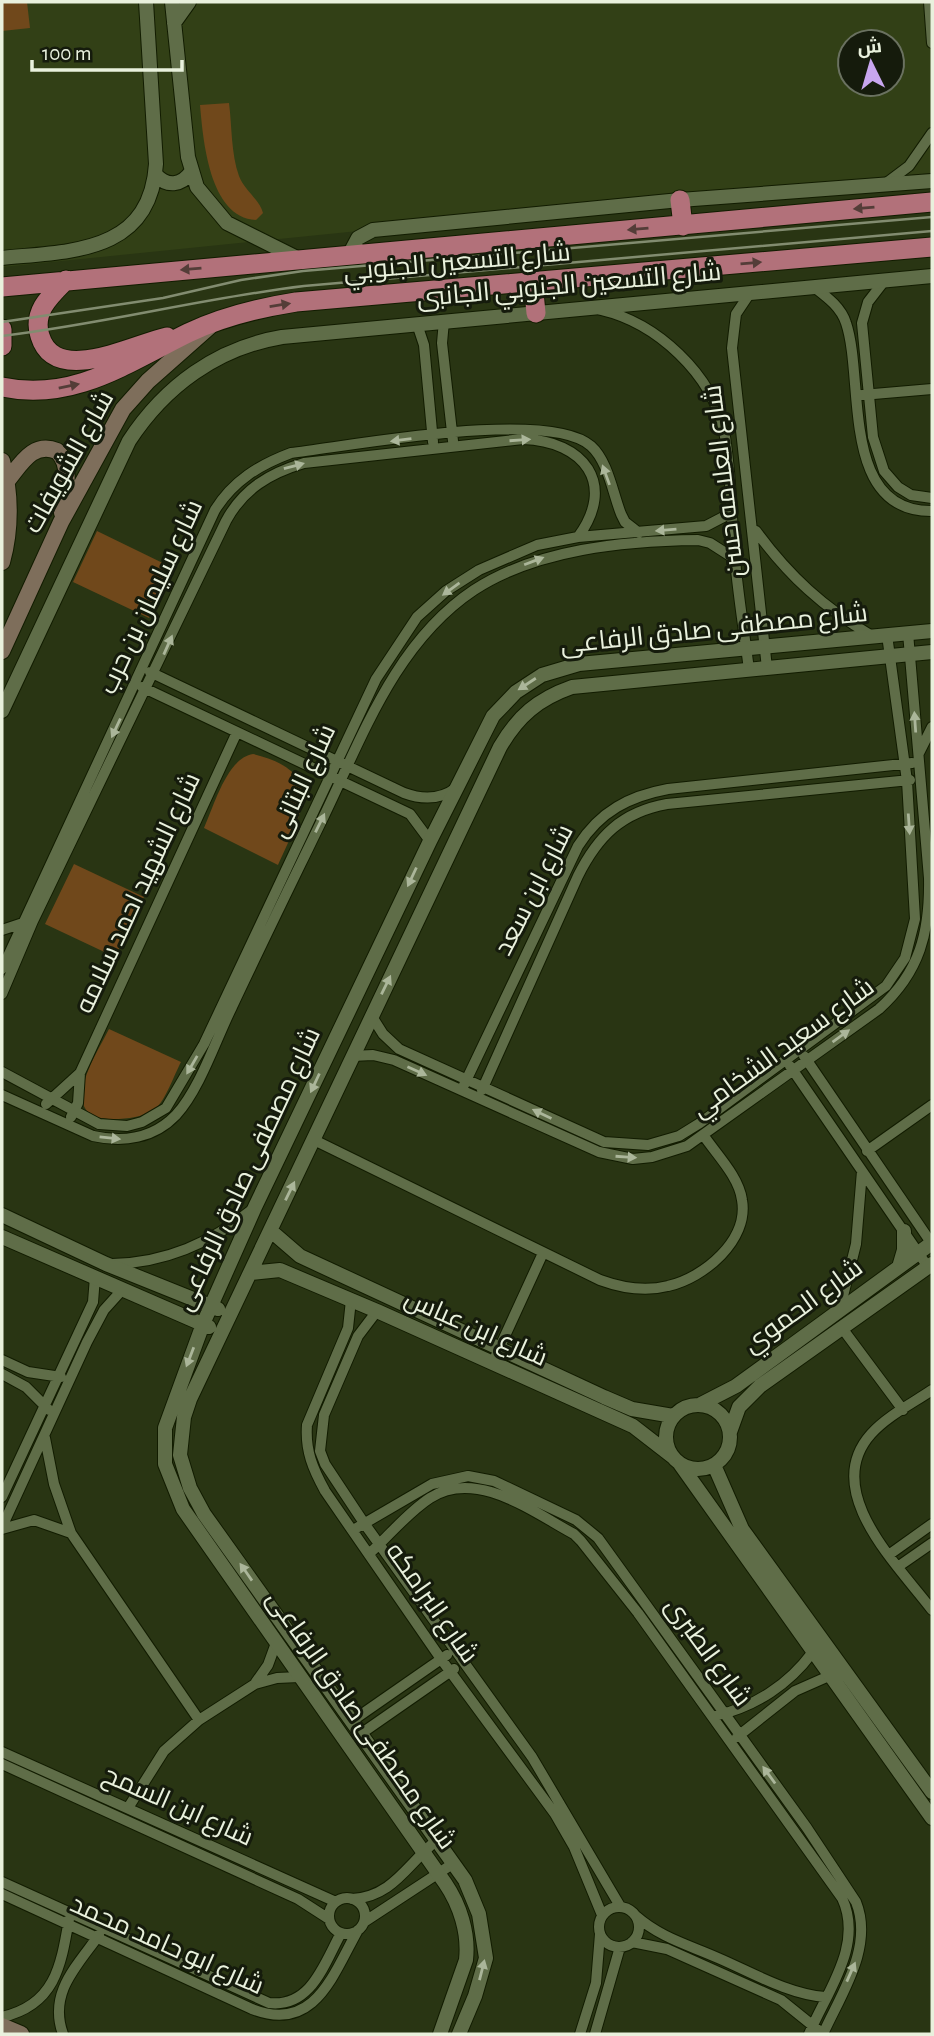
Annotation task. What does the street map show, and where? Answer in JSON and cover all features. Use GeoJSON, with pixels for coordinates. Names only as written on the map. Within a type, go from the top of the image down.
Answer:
{"type":"FeatureCollection","features":[{"type":"Feature","properties":{"kind":"highway"},"geometry":{"type":"LineString","coordinates":[[680,200],[683,226]]}},
{"type":"Feature","properties":{"kind":"highway","name":"شارع التسعين الجنوبي"},"geometry":{"type":"LineString","coordinates":[[2,287],[932,202]]}},
{"type":"Feature","properties":{"kind":"highway","name":"شارع التسعين الجنوبي"},"geometry":{"type":"LineString","coordinates":[[2,387],[38,391],[96,380],[214,322],[296,302],[932,247]]}},
{"type":"Feature","properties":{"kind":"highway"},"geometry":{"type":"LineString","coordinates":[[66,280],[44,305],[39,315],[40,339],[58,359],[74,363],[94,359],[143,343],[187,333]]}},
{"type":"Feature","properties":{"kind":"highway"},"geometry":{"type":"LineString","coordinates":[[533,282],[536,313]]}},
{"type":"Feature","properties":{"kind":"highway"},"geometry":{"type":"LineString","coordinates":[[2,329],[2,346]]}},
{"type":"Feature","properties":{"kind":"main road","name":"شارع الشويفات"},"geometry":{"type":"LineString","coordinates":[[2,651],[61,522],[133,396],[214,322]]}},
{"type":"Feature","properties":{"kind":"main road"},"geometry":{"type":"LineString","coordinates":[[7,481],[35,450],[43,447],[57,451],[66,463],[67,471],[61,522]]}},
{"type":"Feature","properties":{"kind":"main road","name":"شارع الشويفات"},"geometry":{"type":"LineString","coordinates":[[2,461],[7,481],[8,530],[2,562]]}},
{"type":"Feature","properties":{"kind":"main road"},"geometry":{"type":"LineString","coordinates":[[2,2026],[20,2034]]}},
{"type":"Feature","properties":{"kind":"street"},"geometry":{"type":"LineString","coordinates":[[2,258],[83,249],[116,238],[140,214],[156,175],[156,129],[146,2]]}},
{"type":"Feature","properties":{"kind":"street"},"geometry":{"type":"LineString","coordinates":[[172,2],[191,172],[205,200],[227,223],[299,259]]}},
{"type":"Feature","properties":{"kind":"street"},"geometry":{"type":"LineString","coordinates":[[174,23],[189,2]]}},
{"type":"Feature","properties":{"kind":"street"},"geometry":{"type":"LineString","coordinates":[[929,2],[932,43]]}},
{"type":"Feature","properties":{"kind":"street"},"geometry":{"type":"LineString","coordinates":[[884,185],[909,166],[932,138]]}},
{"type":"Feature","properties":{"kind":"street"},"geometry":{"type":"LineString","coordinates":[[156,175],[164,182],[174,184],[184,180],[191,172]]}},
{"type":"Feature","properties":{"kind":"street"},"geometry":{"type":"LineString","coordinates":[[349,255],[358,238],[373,230],[680,200],[932,181]]}},
{"type":"Feature","properties":{"kind":"street","name":"شارع التسعين الجنوبي الجانبى"},"geometry":{"type":"LineString","coordinates":[[2,711],[129,441],[149,413],[172,388],[215,359],[247,344],[282,337],[932,276]]}},
{"type":"Feature","properties":{"kind":"street"},"geometry":{"type":"LineString","coordinates":[[885,280],[868,302],[862,323],[873,437],[884,471],[903,491],[932,498]]}},
{"type":"Feature","properties":{"kind":"street"},"geometry":{"type":"LineString","coordinates":[[814,287],[835,304],[846,323],[864,458],[880,486],[891,497],[905,504],[932,511]]}},
{"type":"Feature","properties":{"kind":"street","name":"شارع العلامه حسن"},"geometry":{"type":"LineString","coordinates":[[750,293],[736,314],[732,338],[768,668]]}},
{"type":"Feature","properties":{"kind":"street","name":"شارع العلامه حسن"},"geometry":{"type":"LineString","coordinates":[[580,309],[614,314],[648,329],[677,353],[701,382],[718,411],[723,430],[749,670]]}},
{"type":"Feature","properties":{"kind":"street"},"geometry":{"type":"LineString","coordinates":[[444,321],[442,352],[453,447]]}},
{"type":"Feature","properties":{"kind":"street"},"geometry":{"type":"LineString","coordinates":[[417,324],[424,345],[434,449]]}},
{"type":"Feature","properties":{"kind":"street"},"geometry":{"type":"LineString","coordinates":[[856,395],[932,389]]}},
{"type":"Feature","properties":{"kind":"street","name":"شارع سليمان بن حرب"},"geometry":{"type":"LineString","coordinates":[[2,994],[58,861],[215,510],[243,478],[265,463],[291,453],[432,436],[533,428],[573,435],[597,453],[621,514],[639,533]]}},
{"type":"Feature","properties":{"kind":"street","name":"شارع سليمان بن حرب"},"geometry":{"type":"LineString","coordinates":[[2,969],[23,923],[155,674],[230,514],[255,485],[280,470],[303,463],[542,439],[573,450],[588,467],[594,495],[587,526],[578,537]]}},
{"type":"Feature","properties":{"kind":"street","name":"شارع البتانى"},"geometry":{"type":"LineString","coordinates":[[2,1095],[108,1139],[138,1138],[153,1132],[177,1114],[186,1102],[335,760],[404,632],[431,604],[495,561],[537,545],[578,537],[706,526],[731,513]]}},
{"type":"Feature","properties":{"kind":"street"},"geometry":{"type":"LineString","coordinates":[[754,529],[798,583],[833,613],[872,636]]}},
{"type":"Feature","properties":{"kind":"street","name":"شارع البتانى"},"geometry":{"type":"LineString","coordinates":[[2,1072],[74,1112],[114,1127],[142,1122],[156,1115],[176,1095],[208,1047],[381,698],[423,634],[472,591],[545,556],[686,540],[710,543],[735,559]]}},
{"type":"Feature","properties":{"kind":"street","name":"شارع مصطفى صادق الرفاعى"},"geometry":{"type":"LineString","coordinates":[[439,2034],[456,1997],[467,1949],[457,1905],[439,1874],[183,1508],[164,1464],[165,1428],[169,1412],[202,1324],[255,1207],[430,841],[493,716],[516,692],[542,675],[579,664],[932,631]]}},
{"type":"Feature","properties":{"kind":"street","name":"شارع سعيد الشخامي"},"geometry":{"type":"LineString","coordinates":[[371,1015],[383,1034],[399,1049],[604,1142],[648,1145],[689,1130],[790,1066],[807,1061],[879,1009],[903,985],[916,963],[926,934],[931,878],[908,633]]}},
{"type":"Feature","properties":{"kind":"street","name":"شارع سعيد الشخامي"},"geometry":{"type":"LineString","coordinates":[[352,1056],[373,1055],[394,1060],[578,1144],[616,1157],[652,1157],[669,1153],[704,1136],[790,1066],[801,1050],[871,999],[895,976],[905,958],[914,932],[913,879],[905,764],[887,635]]}},
{"type":"Feature","properties":{"kind":"street","name":"شارع مصطفى صادق الرفاعى"},"geometry":{"type":"LineString","coordinates":[[459,2034],[475,1996],[486,1950],[473,1897],[454,1863],[204,1514],[184,1472],[180,1455],[184,1417],[220,1332],[271,1231],[500,747],[511,728],[532,705],[572,687],[932,652]]}},
{"type":"Feature","properties":{"kind":"street"},"geometry":{"type":"LineString","coordinates":[[143,669],[415,797],[425,799],[447,795],[456,788]]}},
{"type":"Feature","properties":{"kind":"street"},"geometry":{"type":"LineString","coordinates":[[136,684],[410,814],[430,841]]}},
{"type":"Feature","properties":{"kind":"street"},"geometry":{"type":"LineString","coordinates":[[918,759],[932,727]]}},
{"type":"Feature","properties":{"kind":"street","name":"شارع الشهيد احمد سلامه"},"geometry":{"type":"LineString","coordinates":[[68,1124],[78,1103],[80,1073],[237,732]]}},
{"type":"Feature","properties":{"kind":"street","name":"شارع ابن سعد"},"geometry":{"type":"LineString","coordinates":[[462,1091],[572,858],[588,831],[610,810],[638,794],[905,764],[918,759]]}},
{"type":"Feature","properties":{"kind":"street","name":"شارع ابن سعد"},"geometry":{"type":"LineString","coordinates":[[478,1099],[578,876],[600,838],[622,819],[652,806],[920,779]]}},
{"type":"Feature","properties":{"kind":"street"},"geometry":{"type":"LineString","coordinates":[[723,783],[724,797]]}},
{"type":"Feature","properties":{"kind":"street"},"geometry":{"type":"LineString","coordinates":[[913,879],[931,878]]}},
{"type":"Feature","properties":{"kind":"street"},"geometry":{"type":"LineString","coordinates":[[2,930],[23,923]]}},
{"type":"Feature","properties":{"kind":"street"},"geometry":{"type":"LineString","coordinates":[[801,1050],[932,1244]]}},
{"type":"Feature","properties":{"kind":"street"},"geometry":{"type":"LineString","coordinates":[[790,1066],[930,1266]]}},
{"type":"Feature","properties":{"kind":"street","name":"شارع الشهيد احمد سلامه"},"geometry":{"type":"LineString","coordinates":[[41,1111],[49,1099],[80,1073]]}},
{"type":"Feature","properties":{"kind":"street"},"geometry":{"type":"LineString","coordinates":[[867,1151],[932,1105]]}},
{"type":"Feature","properties":{"kind":"street"},"geometry":{"type":"LineString","coordinates":[[314,1140],[543,1253],[620,1287],[646,1289],[669,1286],[700,1271],[728,1247],[739,1231],[743,1215],[737,1184],[704,1136]]}},
{"type":"Feature","properties":{"kind":"street"},"geometry":{"type":"LineString","coordinates":[[840,1308],[856,1244],[862,1171]]}},
{"type":"Feature","properties":{"kind":"street"},"geometry":{"type":"LineString","coordinates":[[106,1264],[152,1261],[175,1255],[218,1235],[255,1207]]}},
{"type":"Feature","properties":{"kind":"street"},"geometry":{"type":"LineString","coordinates":[[2,1215],[106,1264],[229,1314]]}},
{"type":"Feature","properties":{"kind":"street","name":"شارع ابن عباس"},"geometry":{"type":"LineString","coordinates":[[271,1231],[300,1256],[633,1426],[677,1460],[932,1818]]}},
{"type":"Feature","properties":{"kind":"street"},"geometry":{"type":"LineString","coordinates":[[899,1267],[904,1250],[904,1231]]}},
{"type":"Feature","properties":{"kind":"street"},"geometry":{"type":"LineString","coordinates":[[2,1237],[220,1332]]}},
{"type":"Feature","properties":{"kind":"street","name":"شارع الحموي"},"geometry":{"type":"LineString","coordinates":[[701,1404],[736,1386],[840,1308],[932,1244]]}},
{"type":"Feature","properties":{"kind":"street"},"geometry":{"type":"LineString","coordinates":[[496,1355],[543,1253]]}},
{"type":"Feature","properties":{"kind":"street","name":"شارع الحموي"},"geometry":{"type":"LineString","coordinates":[[730,1432],[739,1407],[760,1386],[930,1266]]}},
{"type":"Feature","properties":{"kind":"street","name":"شارع ابن عباس"},"geometry":{"type":"LineString","coordinates":[[250,1273],[280,1270],[377,1311],[632,1409],[673,1416]]}},
{"type":"Feature","properties":{"kind":"street"},"geometry":{"type":"LineString","coordinates":[[2,1497],[93,1302],[94,1278]]}},
{"type":"Feature","properties":{"kind":"street"},"geometry":{"type":"LineString","coordinates":[[2,1528],[104,1310],[122,1290]]}},
{"type":"Feature","properties":{"kind":"street","name":"شارع البرامكه"},"geometry":{"type":"LineString","coordinates":[[351,1300],[348,1328],[311,1412],[306,1440],[317,1477],[450,1671],[521,1765],[568,1834],[602,1915]]}},
{"type":"Feature","properties":{"kind":"street","name":"شارع البرامكه"},"geometry":{"type":"LineString","coordinates":[[377,1311],[362,1328],[324,1415],[320,1451],[325,1464],[364,1523],[532,1757],[620,1906]]}},
{"type":"Feature","properties":{"kind":"street"},"geometry":{"type":"LineString","coordinates":[[842,1328],[903,1410]]}},
{"type":"Feature","properties":{"kind":"street"},"geometry":{"type":"LineString","coordinates":[[3,1368],[71,1379]]}},
{"type":"Feature","properties":{"kind":"street"},"geometry":{"type":"LineString","coordinates":[[3,1368],[55,1415]]}},
{"type":"Feature","properties":{"kind":"street"},"geometry":{"type":"LineString","coordinates":[[932,1390],[865,1442],[853,1472],[857,1504],[932,1610]]}},
{"type":"Feature","properties":{"kind":"street"},"geometry":{"type":"LineString","coordinates":[[701,1404],[717,1410],[728,1424],[730,1432],[727,1451],[714,1465],[697,1469],[677,1460],[666,1436],[673,1416],[690,1405],[701,1404]]}},
{"type":"Feature","properties":{"kind":"street"},"geometry":{"type":"LineString","coordinates":[[45,1438],[54,1484],[71,1533],[199,1720]]}},
{"type":"Feature","properties":{"kind":"street"},"geometry":{"type":"LineString","coordinates":[[714,1465],[742,1529],[932,1792]]}},
{"type":"Feature","properties":{"kind":"street","name":"شارع الطبرى"},"geometry":{"type":"LineString","coordinates":[[353,1530],[432,1484],[456,1477],[480,1476],[576,1520],[598,1538],[617,1563],[718,1714]]}},
{"type":"Feature","properties":{"kind":"street","name":"شارع الطبرى"},"geometry":{"type":"LineString","coordinates":[[370,1553],[430,1498],[450,1489],[473,1487],[488,1491],[574,1534],[718,1714],[849,1889],[861,1915],[861,1945],[823,2034]]}},
{"type":"Feature","properties":{"kind":"street"},"geometry":{"type":"LineString","coordinates":[[2,1528],[34,1520],[71,1533]]}},
{"type":"Feature","properties":{"kind":"street"},"geometry":{"type":"LineString","coordinates":[[890,1553],[932,1524]]}},
{"type":"Feature","properties":{"kind":"street"},"geometry":{"type":"LineString","coordinates":[[899,1566],[932,1543]]}},
{"type":"Feature","properties":{"kind":"street"},"geometry":{"type":"LineString","coordinates":[[605,1570],[617,1563]]}},
{"type":"Feature","properties":{"kind":"street"},"geometry":{"type":"LineString","coordinates":[[255,1684],[268,1665],[276,1643]]}},
{"type":"Feature","properties":{"kind":"street"},"geometry":{"type":"LineString","coordinates":[[352,1721],[455,1650]]}},
{"type":"Feature","properties":{"kind":"street"},"geometry":{"type":"LineString","coordinates":[[718,1714],[754,1703],[796,1673],[812,1653]]}},
{"type":"Feature","properties":{"kind":"street"},"geometry":{"type":"LineString","coordinates":[[362,1733],[464,1662]]}},
{"type":"Feature","properties":{"kind":"street"},"geometry":{"type":"LineString","coordinates":[[736,1738],[795,1691],[829,1676]]}},
{"type":"Feature","properties":{"kind":"street"},"geometry":{"type":"LineString","coordinates":[[128,1808],[163,1751],[199,1720],[255,1684],[277,1678],[299,1677]]}},
{"type":"Feature","properties":{"kind":"street","name":"شارع الطبرى"},"geometry":{"type":"LineString","coordinates":[[736,1738],[835,1886],[848,1910],[850,1936],[847,1952],[810,2030]]}},
{"type":"Feature","properties":{"kind":"street","name":"شارع ابن السمح"},"geometry":{"type":"LineString","coordinates":[[2,1752],[336,1902]]}},
{"type":"Feature","properties":{"kind":"street"},"geometry":{"type":"LineString","coordinates":[[521,1765],[532,1757]]}},
{"type":"Feature","properties":{"kind":"street","name":"شارع ابن السمح"},"geometry":{"type":"LineString","coordinates":[[2,1764],[298,1899],[329,1919]]}},
{"type":"Feature","properties":{"kind":"street"},"geometry":{"type":"LineString","coordinates":[[437,1840],[389,1887],[369,1897],[336,1902],[329,1919],[341,1933],[350,1934],[454,1863]]}},
{"type":"Feature","properties":{"kind":"street","name":"شارع ابو حامد محمد"},"geometry":{"type":"LineString","coordinates":[[2,1882],[70,1913],[100,1933],[263,2014],[287,2015],[307,2008],[317,2000],[361,1926]]}},
{"type":"Feature","properties":{"kind":"street","name":"شارع ابو حامد محمد"},"geometry":{"type":"LineString","coordinates":[[2,1894],[68,1925],[100,1933],[258,1999],[280,2004],[291,2003],[308,1991],[341,1933]]}},
{"type":"Feature","properties":{"kind":"street"},"geometry":{"type":"LineString","coordinates":[[352,1899],[363,1908],[361,1926]]}},
{"type":"Feature","properties":{"kind":"street"},"geometry":{"type":"LineString","coordinates":[[587,2033],[596,1983],[602,1915],[613,1907],[620,1906],[656,1932],[677,1942],[800,1994],[825,1997]]}},
{"type":"Feature","properties":{"kind":"street"},"geometry":{"type":"LineString","coordinates":[[2,2017],[29,2007],[47,1992],[63,1957],[70,1913]]}},
{"type":"Feature","properties":{"kind":"street"},"geometry":{"type":"LineString","coordinates":[[632,1942],[639,1930],[636,1916]]}},
{"type":"Feature","properties":{"kind":"street"},"geometry":{"type":"LineString","coordinates":[[63,2034],[57,2011],[61,1993],[77,1961],[100,1933]]}},
{"type":"Feature","properties":{"kind":"street"},"geometry":{"type":"LineString","coordinates":[[600,1934],[610,1945],[620,1947],[632,1942],[667,1950],[782,2000],[810,2030],[823,2034]]}},
{"type":"Feature","properties":{"kind":"street"},"geometry":{"type":"LineString","coordinates":[[587,2033],[620,1947]]}},
{"type":"Feature","properties":{"kind":"shaded area"},"geometry":{"type":"Polygon","coordinates":[[[2,2],[932,2],[932,173],[2,267],[2,2]]]}},
{"type":"Feature","properties":{"kind":"shaded area"},"geometry":{"type":"Polygon","coordinates":[[[2,2],[27,2],[30,28],[2,31],[2,2]]]}},
{"type":"Feature","properties":{"kind":"shaded area"},"geometry":{"type":"Polygon","coordinates":[[[229,103],[236,167],[244,186],[263,213],[256,220],[240,216],[228,206],[218,191],[207,155],[200,105],[229,103]]]}},
{"type":"Feature","properties":{"kind":"shaded area"},"geometry":{"type":"Polygon","coordinates":[[[97,531],[173,568],[149,618],[73,582],[97,531]]]}},
{"type":"Feature","properties":{"kind":"shaded area"},"geometry":{"type":"Polygon","coordinates":[[[253,754],[277,762],[292,772],[300,784],[300,812],[278,865],[204,828],[229,773],[244,757],[253,754]]]}},
{"type":"Feature","properties":{"kind":"shaded area"},"geometry":{"type":"Polygon","coordinates":[[[74,864],[144,897],[115,957],[45,924],[74,864]]]}},
{"type":"Feature","properties":{"kind":"shaded area"},"geometry":{"type":"Polygon","coordinates":[[[109,1029],[181,1062],[163,1100],[151,1112],[114,1119],[96,1116],[86,1109],[82,1098],[84,1084],[109,1029]]]}},
{"type":"Feature","properties":{"kind":"railway"},"geometry":{"type":"LineString","coordinates":[[2,322],[163,298],[241,280],[303,271],[932,217]]}},
{"type":"Feature","properties":{"kind":"railway"},"geometry":{"type":"LineString","coordinates":[[2,336],[304,286],[932,231]]}}]}
